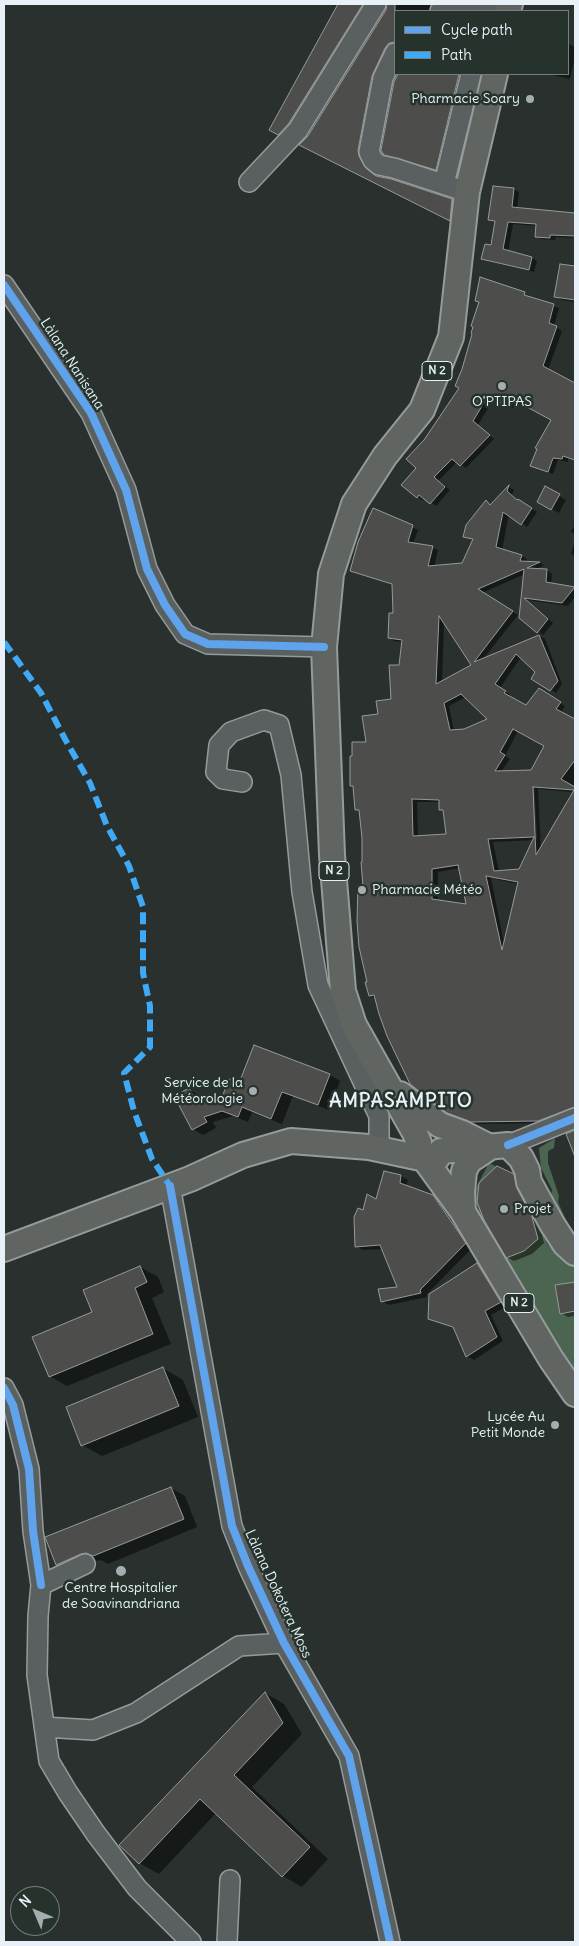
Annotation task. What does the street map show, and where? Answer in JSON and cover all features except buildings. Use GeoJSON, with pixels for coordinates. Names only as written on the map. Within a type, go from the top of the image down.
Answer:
{"type":"FeatureCollection","features":[{"type":"Feature","properties":{"kind":"main road","name":"N 2"},"geometry":{"type":"LineString","coordinates":[[495,75],[467,192],[451,337],[422,410],[385,456],[354,504],[331,574],[324,647],[332,855],[343,991],[357,1031],[415,1133],[430,1148],[463,1212],[551,1359],[575,1394]]}},
{"type":"Feature","properties":{"kind":"main road"},"geometry":{"type":"LineString","coordinates":[[374,1144],[394,1132],[399,1121],[400,1107],[389,1085]]}},
{"type":"Feature","properties":{"kind":"main road"},"geometry":{"type":"LineString","coordinates":[[389,1085],[440,1125],[499,1146],[521,1158],[528,1170],[529,1182],[552,1224],[565,1244],[575,1252]]}},
{"type":"Feature","properties":{"kind":"main road"},"geometry":{"type":"LineString","coordinates":[[4,1249],[170,1186],[243,1155],[291,1141],[430,1148],[499,1146]]}},
{"type":"Feature","properties":{"kind":"main road"},"geometry":{"type":"LineString","coordinates":[[374,1144],[432,1182],[463,1212]]}},
{"type":"Feature","properties":{"kind":"main road"},"geometry":{"type":"LineString","coordinates":[[463,1212],[462,1177],[464,1170],[470,1161],[499,1146]]}},
{"type":"Feature","properties":{"kind":"street"},"geometry":{"type":"LineString","coordinates":[[249,182],[298,130],[376,4]]}},
{"type":"Feature","properties":{"kind":"street"},"geometry":{"type":"LineString","coordinates":[[443,10],[459,4]]}},
{"type":"Feature","properties":{"kind":"street"},"geometry":{"type":"LineString","coordinates":[[472,4],[502,7]]}},
{"type":"Feature","properties":{"kind":"street"},"geometry":{"type":"LineString","coordinates":[[394,55],[381,87],[370,152],[372,160],[379,165],[394,168],[467,192]]}},
{"type":"Feature","properties":{"kind":"street"},"geometry":{"type":"LineString","coordinates":[[444,184],[471,75]]}},
{"type":"Feature","properties":{"kind":"street","name":"Làlana Nanisana"},"geometry":{"type":"LineString","coordinates":[[4,285],[91,413],[126,490],[147,569],[165,605],[184,634],[208,644],[324,647]]}},
{"type":"Feature","properties":{"kind":"street"},"geometry":{"type":"LineString","coordinates":[[242,782],[223,779],[216,772],[220,746],[231,732],[264,720],[279,725],[291,775],[302,892],[318,985],[353,1069],[380,1116],[374,1144]]}},
{"type":"Feature","properties":{"kind":"street"},"geometry":{"type":"LineString","coordinates":[[499,1146],[575,1118]]}},
{"type":"Feature","properties":{"kind":"street","name":"Làlana Dokotera Moss"},"geometry":{"type":"LineString","coordinates":[[170,1186],[232,1526],[248,1566],[284,1643],[349,1756],[390,1942]]}},
{"type":"Feature","properties":{"kind":"street"},"geometry":{"type":"LineString","coordinates":[[4,1388],[13,1405],[28,1469],[33,1532],[41,1585],[38,1616],[38,1675],[49,1761],[68,1793],[137,1888],[191,1942]]}},
{"type":"Feature","properties":{"kind":"street"},"geometry":{"type":"LineString","coordinates":[[41,1585],[84,1564]]}},
{"type":"Feature","properties":{"kind":"street"},"geometry":{"type":"LineString","coordinates":[[44,1727],[93,1730],[136,1713],[239,1646],[284,1643]]}},
{"type":"Feature","properties":{"kind":"street"},"geometry":{"type":"LineString","coordinates":[[227,1942],[230,1880]]}},
{"type":"Feature","properties":{"kind":"green space"},"geometry":{"type":"Polygon","coordinates":[[[555,1138],[554,1148],[548,1151],[548,1163],[559,1196],[558,1202],[566,1220],[563,1227],[550,1201],[552,1190],[541,1168],[539,1148],[555,1138]]]}},
{"type":"Feature","properties":{"kind":"green space"},"geometry":{"type":"Polygon","coordinates":[[[489,1163],[515,1175],[548,1245],[575,1262],[575,1383],[480,1221],[474,1191],[489,1163]]]}},
{"type":"Feature","properties":{"kind":"marked path"},"geometry":{"type":"LineString","coordinates":[[4,642],[41,693],[90,783],[107,826],[129,866],[143,907],[143,973],[150,1006],[150,1047],[124,1073],[134,1111],[152,1159],[170,1186]]}},
{"type":"Feature","properties":{"kind":"cycle path"},"geometry":{"type":"LineString","coordinates":[[4,285],[91,413],[126,490],[147,569],[165,605],[185,634],[208,644],[324,647]]}},
{"type":"Feature","properties":{"kind":"cycle path"},"geometry":{"type":"LineString","coordinates":[[508,1145],[575,1118]]}},
{"type":"Feature","properties":{"kind":"cycle path"},"geometry":{"type":"LineString","coordinates":[[170,1186],[232,1526],[248,1566],[284,1643],[349,1756],[390,1942]]}},
{"type":"Feature","properties":{"kind":"cycle path"},"geometry":{"type":"LineString","coordinates":[[4,1388],[13,1405],[29,1469],[33,1531],[41,1585]]}},
{"type":"Feature","properties":{"kind":"place","name":"Pharmacie Soary"},"geometry":{"type":"Point","coordinates":[530,99]}},
{"type":"Feature","properties":{"kind":"place","name":"O'PTIPAS"},"geometry":{"type":"Point","coordinates":[502,386]}},
{"type":"Feature","properties":{"kind":"place","name":"Pharmacie Météo"},"geometry":{"type":"Point","coordinates":[362,890]}},
{"type":"Feature","properties":{"kind":"place","name":"Service de la Météorologie"},"geometry":{"type":"Point","coordinates":[253,1091]}},
{"type":"Feature","properties":{"kind":"place","name":"Projet"},"geometry":{"type":"Point","coordinates":[504,1209]}},
{"type":"Feature","properties":{"kind":"place","name":"Lycée Au Petit Monde"},"geometry":{"type":"Point","coordinates":[555,1425]}},
{"type":"Feature","properties":{"kind":"place","name":"Centre Hospitalier de Soavinandriana"},"geometry":{"type":"Point","coordinates":[121,1571]}},
{"type":"Feature","properties":{"kind":"district","name":"AMPASAMPITO"},"geometry":{"type":"Point","coordinates":[401,1102]}}]}
